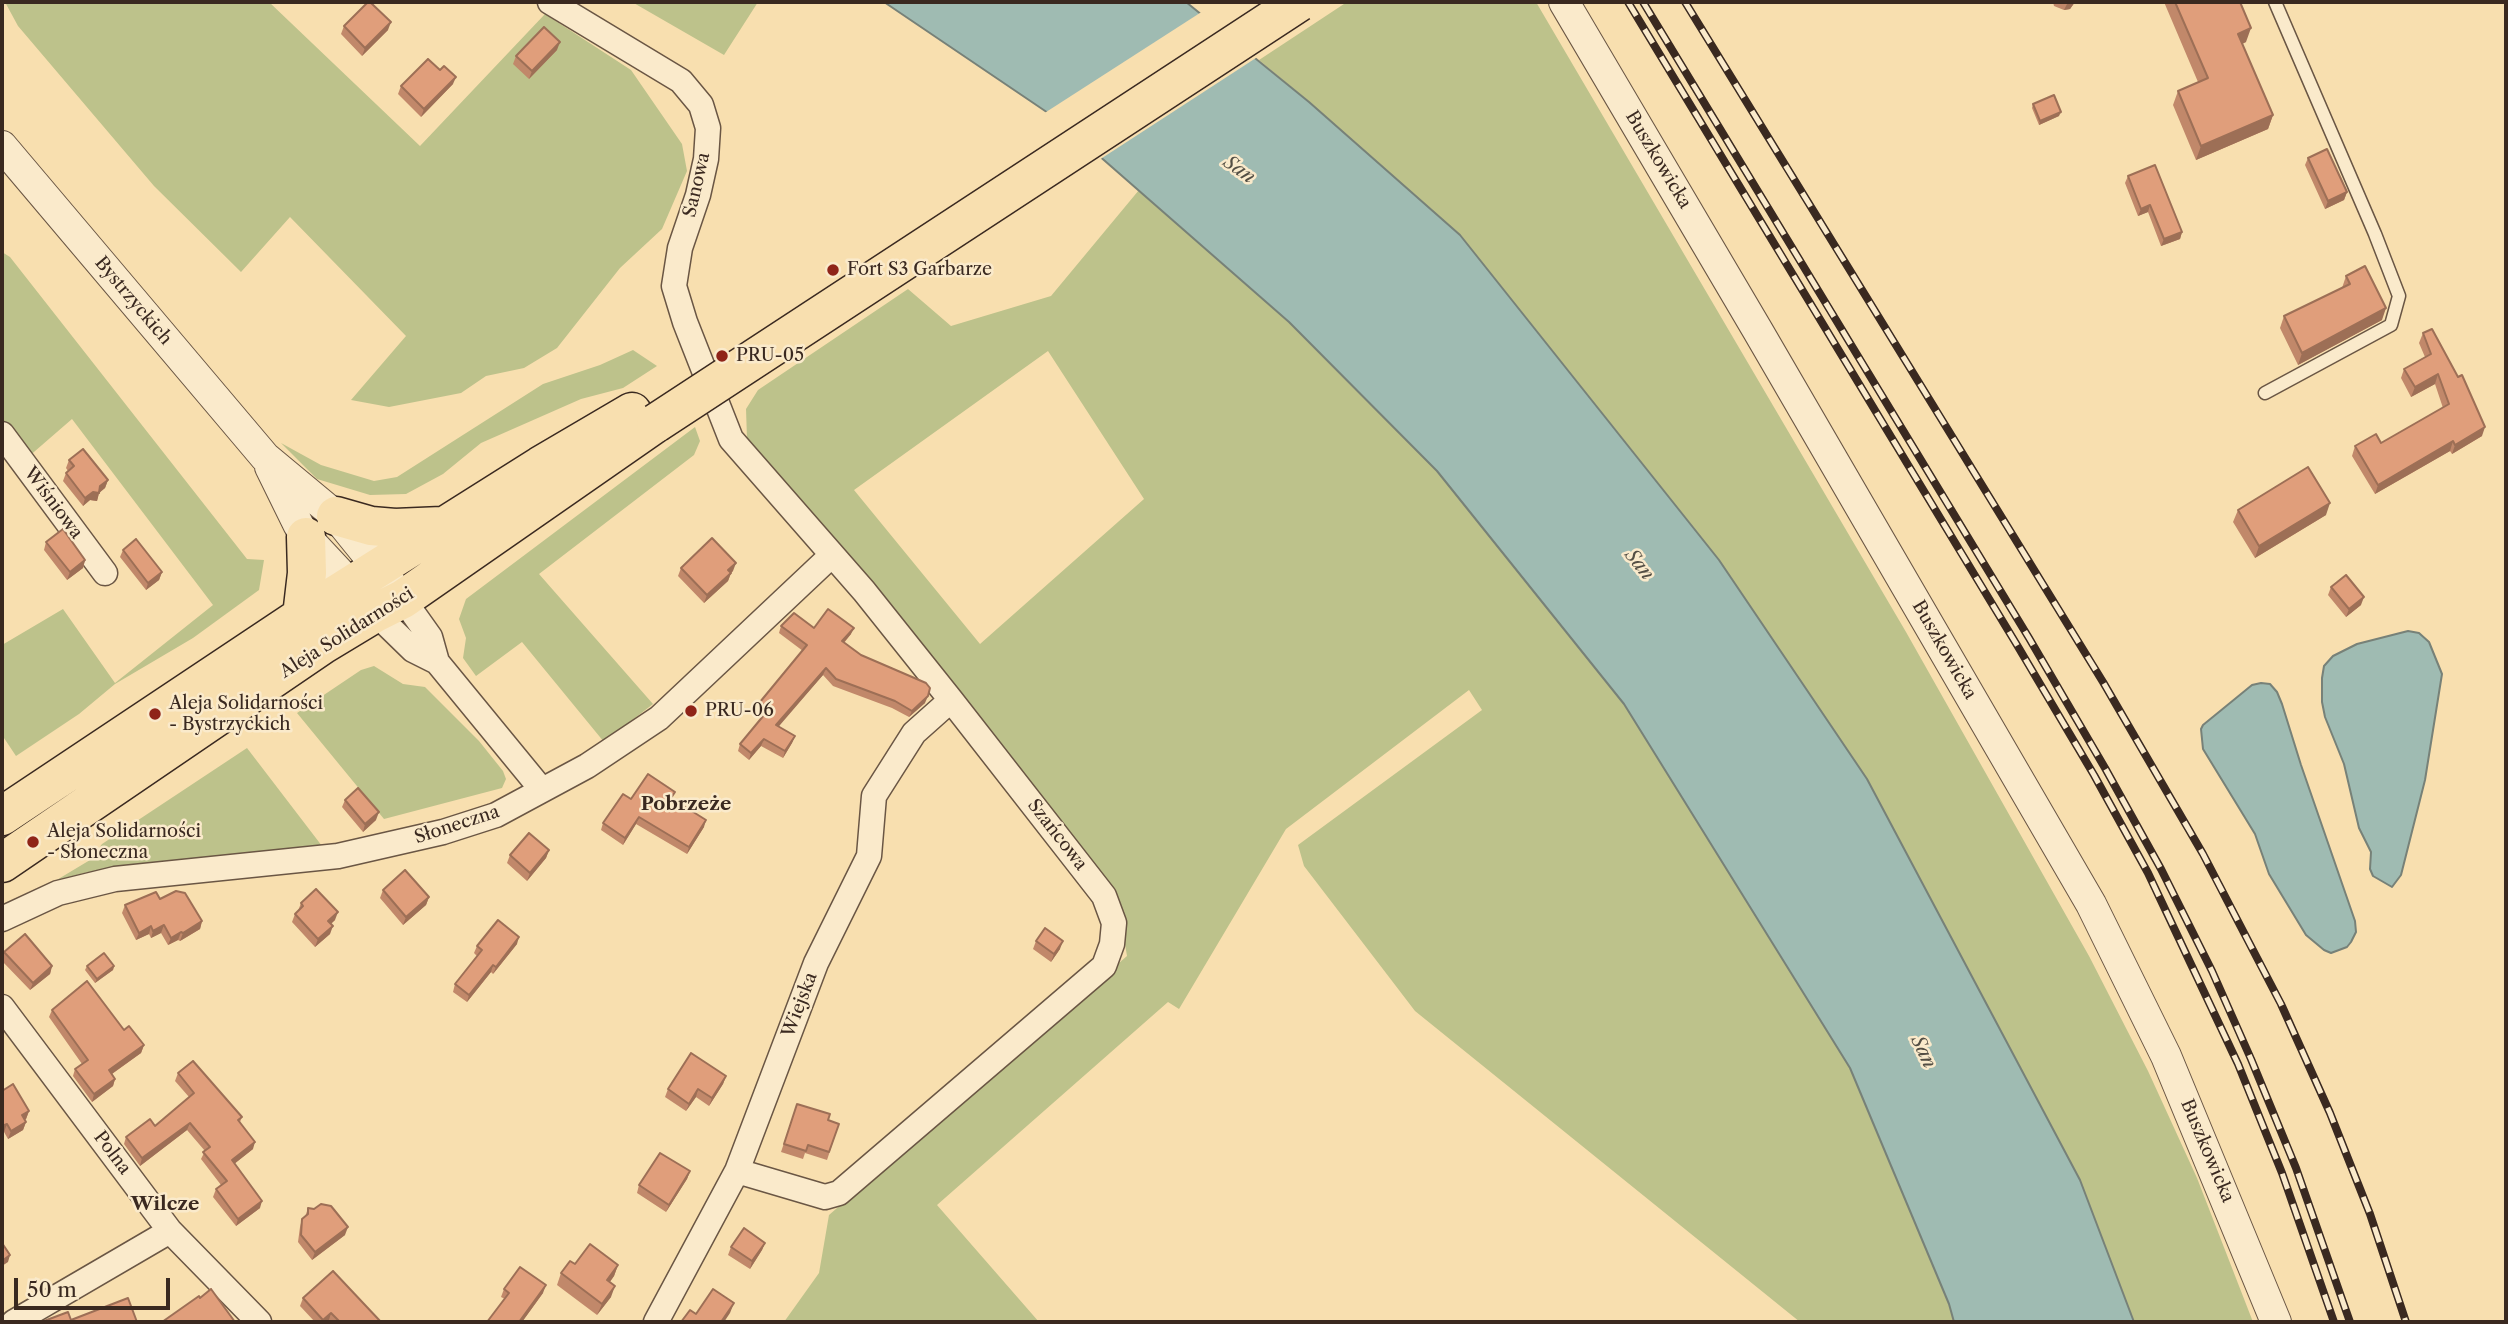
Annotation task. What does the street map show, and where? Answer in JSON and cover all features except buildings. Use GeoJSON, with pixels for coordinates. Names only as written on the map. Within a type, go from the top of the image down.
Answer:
{"type":"FeatureCollection","features":[{"type":"Feature","properties":{"kind":"highway"},"geometry":{"type":"LineString","coordinates":[[650,415],[1257,2]]}},
{"type":"Feature","properties":{"kind":"highway"},"geometry":{"type":"LineString","coordinates":[[650,415],[1300,2]]}},
{"type":"Feature","properties":{"kind":"highway","name":"Aleja Solidarności"},"geometry":{"type":"LineString","coordinates":[[2,863],[322,646],[442,526],[650,415]]}},
{"type":"Feature","properties":{"kind":"highway","name":"Aleja Solidarności"},"geometry":{"type":"LineString","coordinates":[[2,816],[302,616],[377,591],[650,415]]}},
{"type":"Feature","properties":{"kind":"highway"},"geometry":{"type":"LineString","coordinates":[[302,616],[307,573],[321,527],[442,526]]}},
{"type":"Feature","properties":{"kind":"street","name":"Sanowa"},"geometry":{"type":"LineString","coordinates":[[550,2],[681,81],[701,105],[708,128],[706,159],[698,195],[680,248],[674,286],[685,322],[731,439]]}},
{"type":"Feature","properties":{"kind":"street","name":"Buszkowicka"},"geometry":{"type":"LineString","coordinates":[[1564,2],[2091,904],[2166,1056],[2276,1322]]}},
{"type":"Feature","properties":{"kind":"street","name":"Bystrzyckich"},"geometry":{"type":"LineString","coordinates":[[2,146],[377,591]]}},
{"type":"Feature","properties":{"kind":"street","name":"Wiśniowa"},"geometry":{"type":"LineString","coordinates":[[2,434],[105,573]]}},
{"type":"Feature","properties":{"kind":"street","name":"Szańcowa"},"geometry":{"type":"LineString","coordinates":[[731,439],[864,591],[951,700],[1104,896],[1114,923],[1112,944],[1104,967],[839,1194],[825,1197],[737,1171]]}},
{"type":"Feature","properties":{"kind":"street","name":"Słoneczna"},"geometry":{"type":"LineString","coordinates":[[2,919],[58,893],[115,879],[338,856],[443,832],[496,815],[587,766],[659,718],[832,555]]}},
{"type":"Feature","properties":{"kind":"street"},"geometry":{"type":"LineString","coordinates":[[377,591],[413,650],[437,662],[542,790]]}},
{"type":"Feature","properties":{"kind":"street","name":"Wiejska"},"geometry":{"type":"LineString","coordinates":[[656,1322],[737,1171],[816,963],[870,856],[874,796],[914,733],[951,700]]}},
{"type":"Feature","properties":{"kind":"street","name":"Polna"},"geometry":{"type":"LineString","coordinates":[[2,1007],[170,1231],[259,1322]]}},
{"type":"Feature","properties":{"kind":"street"},"geometry":{"type":"LineString","coordinates":[[14,1322],[170,1231]]}},
{"type":"Feature","properties":{"kind":"lane"},"geometry":{"type":"LineString","coordinates":[[2265,393],[2391,325],[2399,296],[2372,225],[2275,2]]}},
{"type":"Feature","properties":{"kind":"green space"},"geometry":{"type":"Polygon","coordinates":[[[5,2],[269,2],[420,146],[545,14],[631,70],[682,144],[687,171],[662,229],[620,268],[557,348],[524,368],[486,376],[461,393],[389,407],[351,400],[406,336],[290,217],[241,272],[154,186],[18,26],[5,2]]]}},
{"type":"Feature","properties":{"kind":"green space"},"geometry":{"type":"Polygon","coordinates":[[[632,2],[758,2],[724,55],[632,2]]]}},
{"type":"Feature","properties":{"kind":"green space"},"geometry":{"type":"Polygon","coordinates":[[[1347,2],[1536,2],[1906,632],[2089,956],[2148,1071],[2197,1178],[2253,1322],[2134,1322],[2080,1180],[1867,780],[1719,560],[1460,235],[1259,60],[1347,2]]]}},
{"type":"Feature","properties":{"kind":"green space"},"geometry":{"type":"Polygon","coordinates":[[[1139,190],[1289,322],[1437,471],[1624,704],[1850,1068],[1949,1304],[1954,1322],[1800,1322],[1415,1011],[1304,866],[1298,845],[1482,710],[1469,690],[1286,829],[1179,1009],[1168,1002],[937,1205],[1039,1322],[784,1322],[819,1273],[829,1215],[1127,956],[1119,909],[747,439],[746,409],[758,390],[908,289],[951,326],[1051,296],[1139,190]],[[1048,351],[854,490],[980,644],[1144,499],[1048,351]]]}},
{"type":"Feature","properties":{"kind":"green space"},"geometry":{"type":"Polygon","coordinates":[[[2,252],[10,257],[247,559],[264,560],[259,590],[193,638],[115,684],[79,714],[16,756],[2,735],[2,645],[63,609],[115,683],[213,605],[72,419],[27,458],[2,422],[2,252]]]}},
{"type":"Feature","properties":{"kind":"green space"},"geometry":{"type":"Polygon","coordinates":[[[633,350],[657,366],[623,388],[581,399],[481,443],[443,474],[406,494],[370,495],[317,479],[281,443],[321,465],[374,481],[397,477],[543,384],[600,365],[633,350]]]}},
{"type":"Feature","properties":{"kind":"green space"},"geometry":{"type":"Polygon","coordinates":[[[695,427],[700,441],[694,455],[539,574],[653,704],[604,742],[522,642],[476,676],[463,658],[466,638],[459,619],[466,599],[695,427]]]}},
{"type":"Feature","properties":{"kind":"green space"},"geometry":{"type":"Polygon","coordinates":[[[374,666],[403,684],[425,687],[479,741],[503,771],[506,779],[502,788],[384,819],[297,713],[361,670],[374,666]]]}},
{"type":"Feature","properties":{"kind":"green space"},"geometry":{"type":"Polygon","coordinates":[[[247,748],[322,846],[118,867],[55,881],[90,860],[102,844],[247,748]]]}},
{"type":"Feature","properties":{"kind":"water","name":"San"},"geometry":{"type":"Polygon","coordinates":[[[884,2],[1186,2],[1309,102],[1460,235],[1719,560],[1867,779],[2080,1180],[2134,1322],[1954,1322],[1949,1304],[1850,1068],[1624,704],[1437,471],[1289,322],[1057,119],[884,2]]]}},
{"type":"Feature","properties":{"kind":"water"},"geometry":{"type":"Polygon","coordinates":[[[2408,631],[2419,633],[2429,642],[2442,674],[2425,780],[2401,875],[2392,887],[2373,876],[2370,869],[2371,852],[2359,828],[2344,764],[2325,717],[2322,678],[2324,666],[2333,656],[2357,644],[2408,631]]]}},
{"type":"Feature","properties":{"kind":"water"},"geometry":{"type":"Polygon","coordinates":[[[2270,684],[2282,704],[2355,921],[2356,932],[2351,942],[2347,947],[2331,953],[2306,935],[2269,874],[2255,834],[2203,749],[2203,725],[2252,685],[2270,684]]]}},
{"type":"Feature","properties":{"kind":"pier"},"geometry":{"type":"Polygon","coordinates":[[[1203,11],[1259,56],[1099,160],[1043,114],[1203,11]]]}},
{"type":"Feature","properties":{"kind":"railway"},"geometry":{"type":"LineString","coordinates":[[1628,2],[2017,645],[2148,873],[2238,1064],[2282,1173],[2334,1322]]}},
{"type":"Feature","properties":{"kind":"railway"},"geometry":{"type":"LineString","coordinates":[[1643,2],[2029,638],[2161,869],[2212,971],[2251,1059],[2296,1168],[2350,1322]]}},
{"type":"Feature","properties":{"kind":"railway"},"geometry":{"type":"LineString","coordinates":[[1685,2],[2103,682],[2203,854],[2281,1004],[2330,1113],[2370,1214],[2406,1322]]}},
{"type":"Feature","properties":{"kind":"place","name":"Fort S3 Garbarze"},"geometry":{"type":"Point","coordinates":[833,270]}},
{"type":"Feature","properties":{"kind":"place","name":"PRU-05"},"geometry":{"type":"Point","coordinates":[722,356]}},
{"type":"Feature","properties":{"kind":"place","name":"PRU-06"},"geometry":{"type":"Point","coordinates":[691,711]}},
{"type":"Feature","properties":{"kind":"place","name":"Aleja Solidarności - Bystrzyckich"},"geometry":{"type":"Point","coordinates":[155,714]}},
{"type":"Feature","properties":{"kind":"place","name":"Aleja Solidarności - Słoneczna"},"geometry":{"type":"Point","coordinates":[33,842]}},
{"type":"Feature","properties":{"kind":"district","name":"Pobrzeże"},"geometry":{"type":"Point","coordinates":[686,805]}},
{"type":"Feature","properties":{"kind":"district","name":"Wilcze"},"geometry":{"type":"Point","coordinates":[165,1205]}}]}
